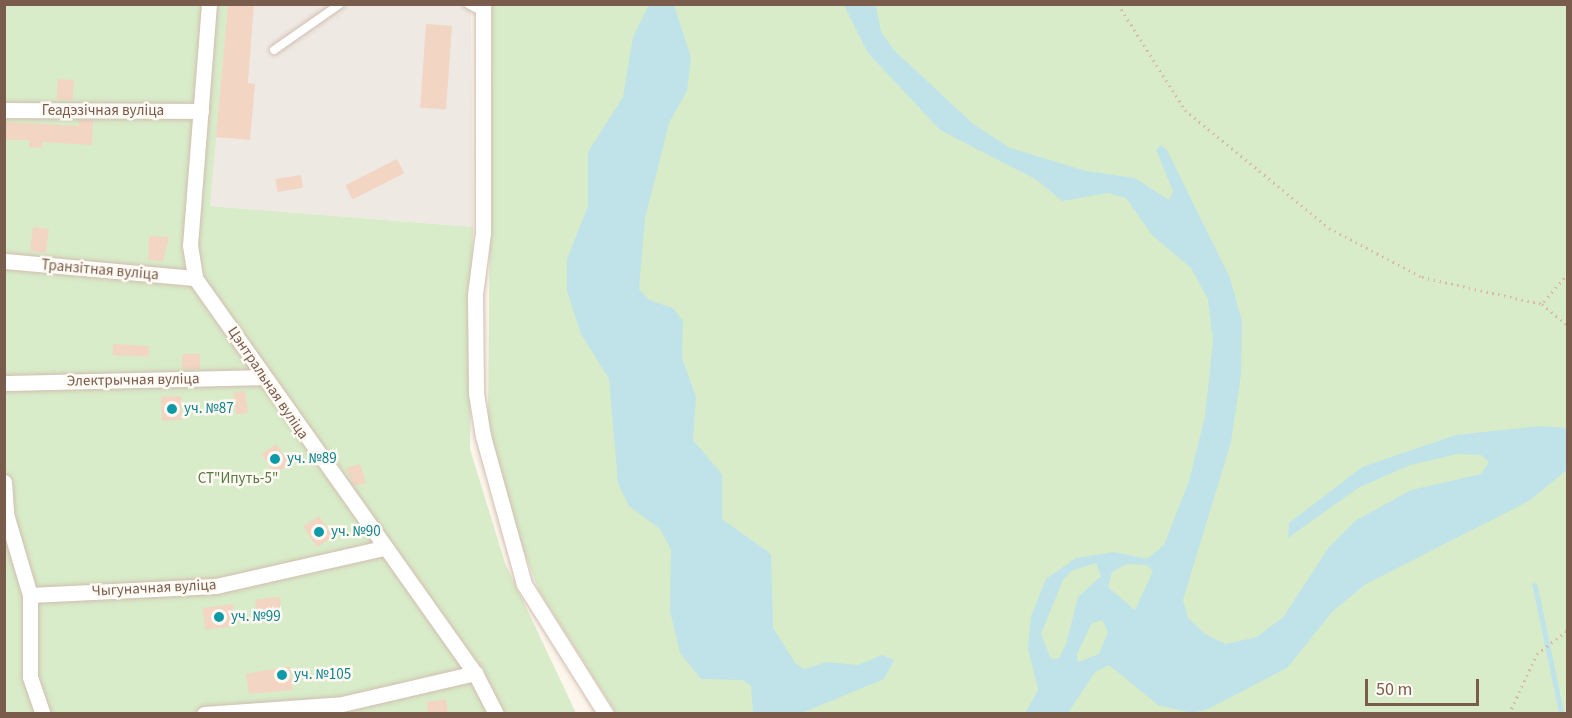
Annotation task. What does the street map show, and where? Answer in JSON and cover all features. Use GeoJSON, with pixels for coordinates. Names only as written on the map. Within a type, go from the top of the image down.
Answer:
{"type":"FeatureCollection","features":[{"type":"Feature","properties":{"kind":"street","name":"Цэнтральная вуліца"},"geometry":{"type":"LineString","coordinates":[[209,4],[190,245],[195,278],[261,377],[475,673],[496,714]]}},
{"type":"Feature","properties":{"kind":"street"},"geometry":{"type":"LineString","coordinates":[[483,8],[483,233],[475,306],[476,393],[483,436],[524,584],[606,714]]}},
{"type":"Feature","properties":{"kind":"street","name":"Геадэзічная вуліца"},"geometry":{"type":"LineString","coordinates":[[4,110],[201,111]]}},
{"type":"Feature","properties":{"kind":"street","name":"Транзітная вуліца"},"geometry":{"type":"LineString","coordinates":[[4,261],[195,278]]}},
{"type":"Feature","properties":{"kind":"street","name":"Электрычная вуліца"},"geometry":{"type":"LineString","coordinates":[[4,383],[261,377]]}},
{"type":"Feature","properties":{"kind":"street"},"geometry":{"type":"LineString","coordinates":[[4,482],[6,514],[30,595],[30,677],[43,714]]}},
{"type":"Feature","properties":{"kind":"street","name":"Чыгуначная вуліца"},"geometry":{"type":"LineString","coordinates":[[30,595],[216,586],[383,548]]}},
{"type":"Feature","properties":{"kind":"street"},"geometry":{"type":"LineString","coordinates":[[204,714],[342,704],[475,673]]}},
{"type":"Feature","properties":{"kind":"lane"},"geometry":{"type":"LineString","coordinates":[[274,50],[340,4]]}},
{"type":"Feature","properties":{"kind":"lane"},"geometry":{"type":"LineString","coordinates":[[468,4],[483,8]]}},
{"type":"Feature","properties":{"kind":"path"},"geometry":{"type":"LineString","coordinates":[[1118,4],[1185,110],[1329,228],[1422,277],[1542,304],[1568,326]]}},
{"type":"Feature","properties":{"kind":"path"},"geometry":{"type":"LineString","coordinates":[[1542,304],[1568,273]]}},
{"type":"Feature","properties":{"kind":"path"},"geometry":{"type":"LineString","coordinates":[[1509,714],[1537,654],[1568,630]]}},
{"type":"Feature","properties":{"kind":"shaded area"},"geometry":{"type":"Polygon","coordinates":[[[228,5],[471,5],[473,227],[209,206],[228,5]]]}},
{"type":"Feature","properties":{"kind":"green space","name":"СТ\"Ипуть-5\""},"geometry":{"type":"Polygon","coordinates":[[[4,5],[228,5],[210,206],[473,227],[470,449],[505,563],[576,713],[5,713],[4,5]]]}},
{"type":"Feature","properties":{"kind":"green space"},"geometry":{"type":"Polygon","coordinates":[[[492,5],[1567,5],[1567,713],[616,713],[539,591],[507,505],[488,418],[492,5]]]}},
{"type":"Feature","properties":{"kind":"water"},"geometry":{"type":"Polygon","coordinates":[[[649,5],[674,5],[691,57],[687,91],[669,123],[645,218],[639,289],[649,300],[673,308],[683,321],[682,358],[696,397],[693,440],[722,474],[722,519],[771,554],[773,628],[796,664],[805,669],[826,662],[858,665],[882,655],[894,660],[884,679],[802,713],[753,713],[751,686],[743,680],[701,679],[680,653],[670,611],[671,550],[660,529],[629,506],[618,484],[609,379],[581,334],[567,291],[567,259],[588,206],[588,152],[623,97],[633,37],[649,5]]]}},
{"type":"Feature","properties":{"kind":"water"},"geometry":{"type":"Polygon","coordinates":[[[844,5],[876,5],[881,32],[894,50],[972,123],[1010,148],[1086,171],[1135,178],[1169,200],[1173,191],[1156,150],[1161,145],[1167,150],[1230,278],[1242,321],[1241,375],[1231,442],[1183,600],[1188,618],[1205,634],[1226,644],[1257,637],[1284,616],[1329,547],[1355,521],[1411,490],[1481,474],[1489,462],[1481,455],[1458,454],[1410,465],[1358,488],[1288,538],[1289,523],[1362,467],[1456,435],[1540,426],[1567,428],[1567,470],[1529,501],[1366,584],[1332,612],[1287,668],[1208,709],[1192,713],[1158,705],[1109,665],[1095,672],[1068,713],[1025,713],[1038,690],[1028,648],[1031,616],[1046,579],[1076,558],[1114,552],[1147,559],[1164,545],[1189,481],[1205,416],[1213,341],[1208,299],[1191,268],[1152,235],[1126,198],[1108,193],[1062,201],[1037,180],[940,130],[868,53],[844,5]],[[1096,563],[1071,571],[1063,580],[1041,634],[1051,659],[1059,658],[1066,644],[1078,597],[1101,576],[1096,563]],[[1127,564],[1112,572],[1108,587],[1135,610],[1153,571],[1147,565],[1127,564]],[[1102,620],[1092,623],[1077,654],[1078,662],[1099,654],[1108,632],[1102,620]]]}},
{"type":"Feature","properties":{"kind":"building"},"geometry":{"type":"Polygon","coordinates":[[[228,4],[254,4],[248,83],[255,84],[250,140],[216,137],[228,4]]]}},
{"type":"Feature","properties":{"kind":"building"},"geometry":{"type":"Polygon","coordinates":[[[426,24],[452,26],[446,110],[420,108],[426,24]]]}},
{"type":"Feature","properties":{"kind":"building"},"geometry":{"type":"Polygon","coordinates":[[[58,79],[74,80],[73,100],[57,99],[58,79]]]}},
{"type":"Feature","properties":{"kind":"building"},"geometry":{"type":"Polygon","coordinates":[[[79,120],[93,120],[92,145],[42,142],[42,148],[29,147],[29,140],[4,140],[4,122],[79,126],[79,120]]]}},
{"type":"Feature","properties":{"kind":"building"},"geometry":{"type":"Polygon","coordinates":[[[397,159],[404,173],[353,200],[345,185],[397,159]]]}},
{"type":"Feature","properties":{"kind":"building"},"geometry":{"type":"Polygon","coordinates":[[[301,175],[303,188],[277,192],[275,179],[301,175]]]}},
{"type":"Feature","properties":{"kind":"building"},"geometry":{"type":"Polygon","coordinates":[[[33,227],[49,229],[46,253],[30,251],[33,227]]]}},
{"type":"Feature","properties":{"kind":"building"},"geometry":{"type":"Polygon","coordinates":[[[149,236],[169,237],[163,261],[148,260],[149,236]]]}},
{"type":"Feature","properties":{"kind":"building"},"geometry":{"type":"Polygon","coordinates":[[[113,344],[149,346],[148,357],[112,355],[113,344]]]}},
{"type":"Feature","properties":{"kind":"building"},"geometry":{"type":"Polygon","coordinates":[[[182,354],[200,354],[200,369],[182,369],[182,354]]]}},
{"type":"Feature","properties":{"kind":"building"},"geometry":{"type":"Polygon","coordinates":[[[245,391],[248,413],[236,414],[233,393],[245,391]]]}},
{"type":"Feature","properties":{"kind":"building","name":"уч. №87"},"geometry":{"type":"Polygon","coordinates":[[[181,396],[182,420],[162,421],[161,397],[181,396]]]}},
{"type":"Feature","properties":{"kind":"building","name":"уч. №89"},"geometry":{"type":"Polygon","coordinates":[[[276,444],[290,464],[275,474],[261,454],[276,444]]]}},
{"type":"Feature","properties":{"kind":"building"},"geometry":{"type":"Polygon","coordinates":[[[360,464],[366,483],[354,486],[346,468],[360,464]]]}},
{"type":"Feature","properties":{"kind":"building","name":"уч. №90"},"geometry":{"type":"Polygon","coordinates":[[[319,516],[333,537],[317,547],[303,527],[319,516]]]}},
{"type":"Feature","properties":{"kind":"building"},"geometry":{"type":"Polygon","coordinates":[[[280,597],[282,615],[257,618],[255,600],[280,597]]]}},
{"type":"Feature","properties":{"kind":"building","name":"уч. №99"},"geometry":{"type":"Polygon","coordinates":[[[233,604],[236,626],[205,630],[202,608],[233,604]]]}},
{"type":"Feature","properties":{"kind":"building"},"geometry":{"type":"Polygon","coordinates":[[[290,666],[293,690],[249,694],[246,674],[290,666]]]}},
{"type":"Feature","properties":{"kind":"building"},"geometry":{"type":"Polygon","coordinates":[[[446,699],[448,714],[428,714],[427,702],[446,699]]]}},
{"type":"Feature","properties":{"kind":"waterway"},"geometry":{"type":"LineString","coordinates":[[1535,585],[1562,714]]}},
{"type":"Feature","properties":{"kind":"place","name":"уч. №87"},"geometry":{"type":"Point","coordinates":[172,409]}},
{"type":"Feature","properties":{"kind":"place","name":"уч. №89"},"geometry":{"type":"Point","coordinates":[275,459]}},
{"type":"Feature","properties":{"kind":"place","name":"уч. №90"},"geometry":{"type":"Point","coordinates":[319,532]}},
{"type":"Feature","properties":{"kind":"place","name":"уч. №99"},"geometry":{"type":"Point","coordinates":[219,617]}},
{"type":"Feature","properties":{"kind":"place","name":"уч. №105"},"geometry":{"type":"Point","coordinates":[282,675]}}]}
